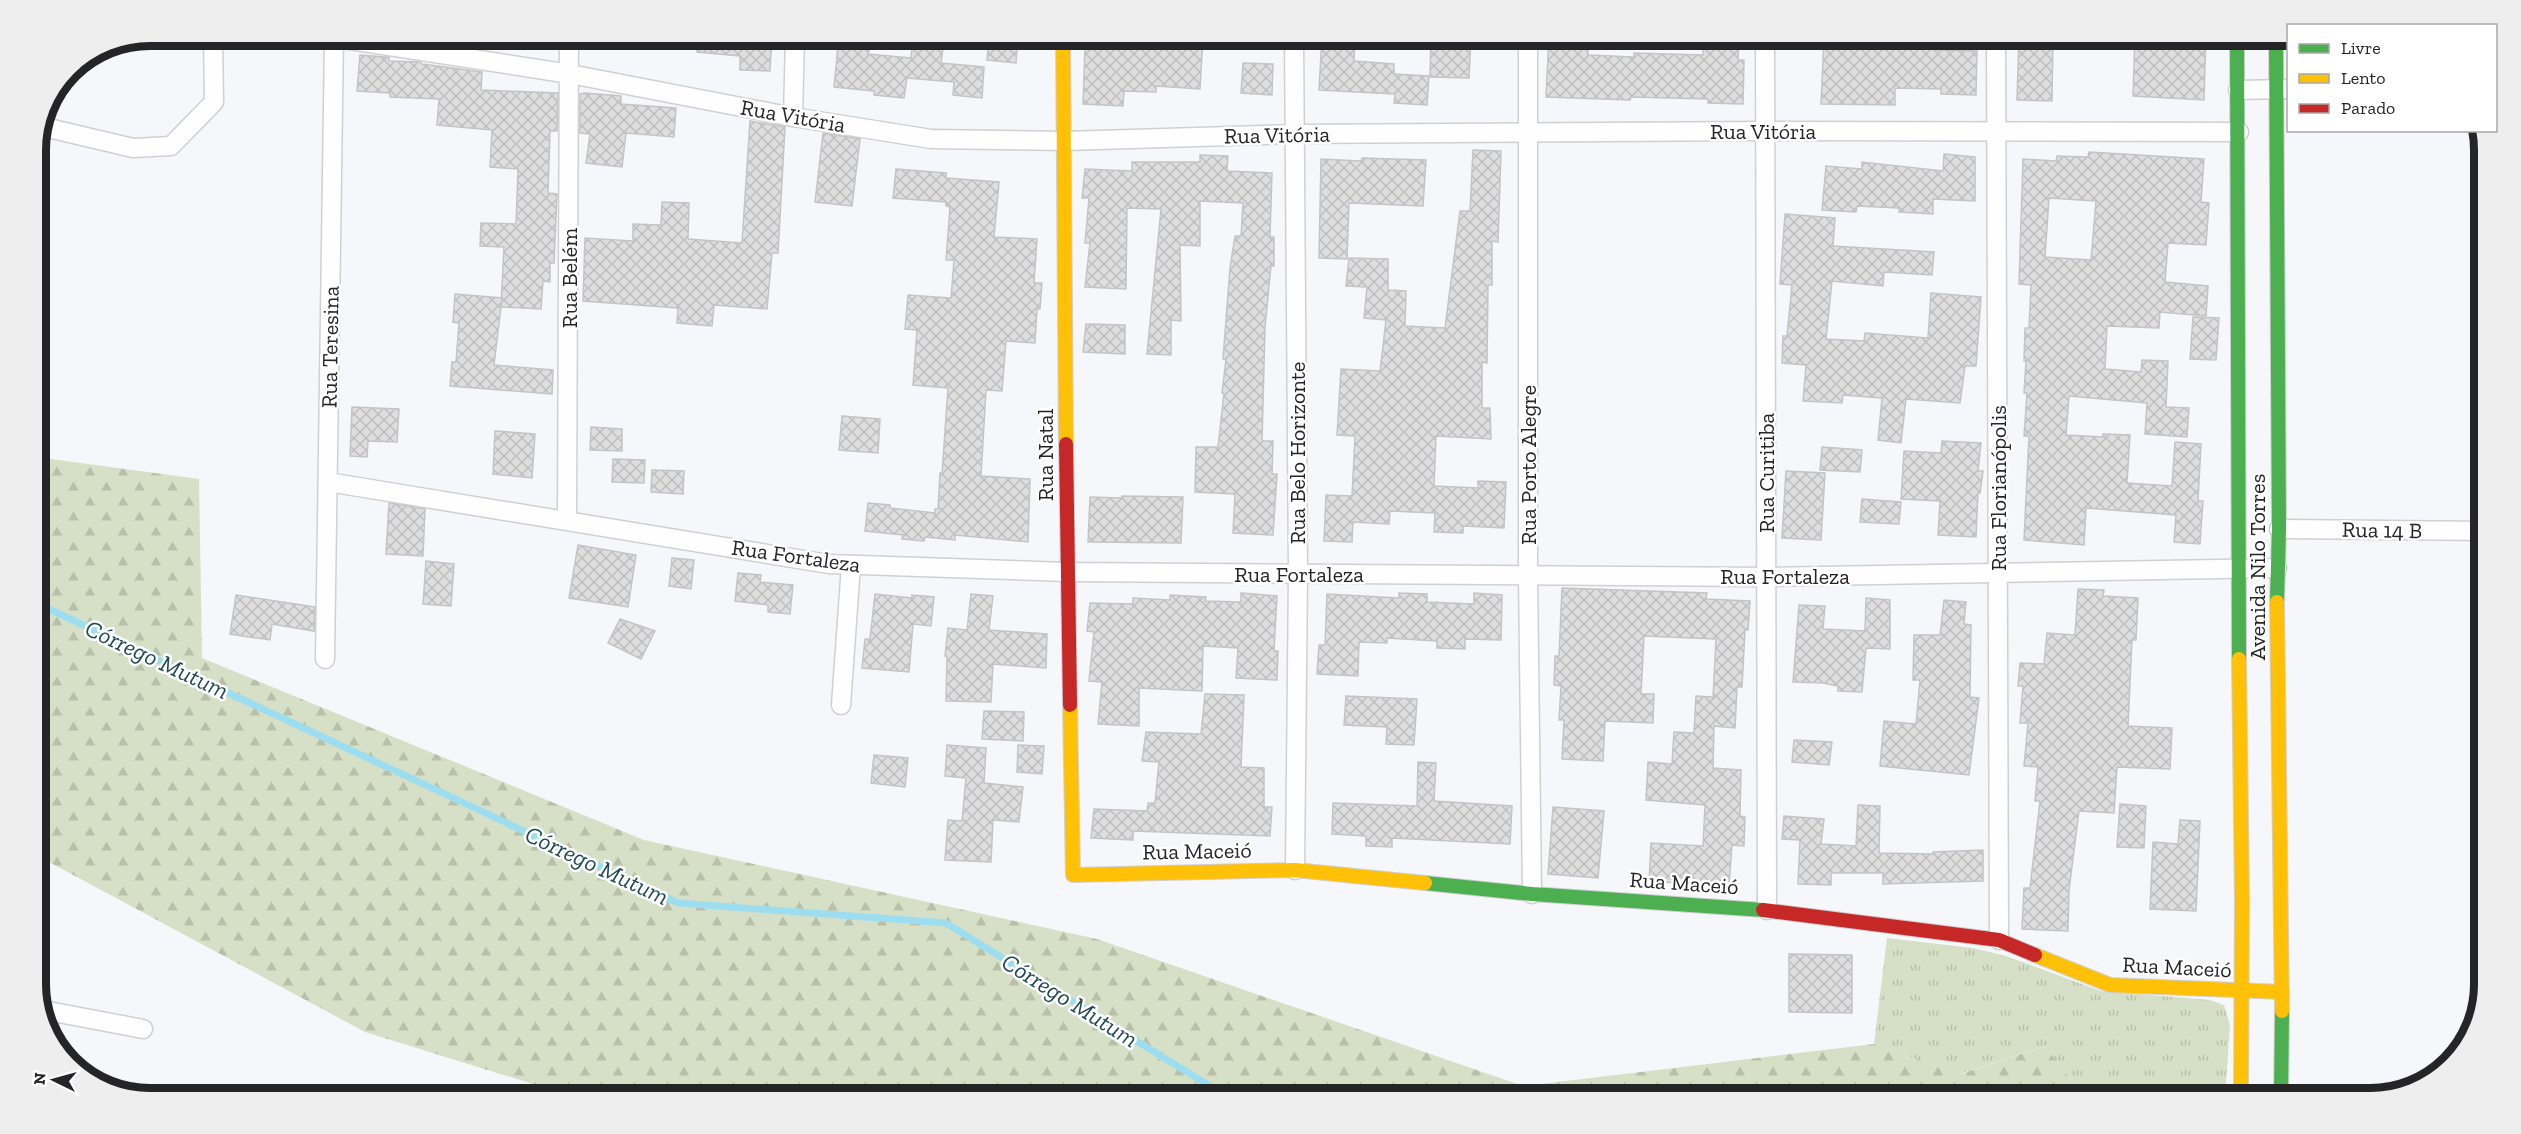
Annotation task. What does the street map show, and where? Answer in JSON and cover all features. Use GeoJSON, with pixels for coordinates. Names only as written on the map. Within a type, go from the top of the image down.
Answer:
{"type":"FeatureCollection","features":[{"type":"Feature","properties":{"kind":"main road","name":"Rua Natal"},"geometry":{"type":"LineString","coordinates":[[1063,46],[1066,572],[1073,875]]}},
{"type":"Feature","properties":{"kind":"main road","name":"Avenida Nilo Torres"},"geometry":{"type":"LineString","coordinates":[[2237,46],[2238,570],[2244,992],[2241,1088]]}},
{"type":"Feature","properties":{"kind":"main road","name":"Avenida Nilo Torres"},"geometry":{"type":"LineString","coordinates":[[2277,46],[2282,89],[2277,568],[2281,1088]]}},
{"type":"Feature","properties":{"kind":"main road","name":"Rua Maceió"},"geometry":{"type":"LineString","coordinates":[[1073,875],[1294,870],[1532,894],[1767,910],[1998,940],[2110,985],[2282,992]]}},
{"type":"Feature","properties":{"kind":"street"},"geometry":{"type":"LineString","coordinates":[[49,128],[133,148],[171,146],[214,102],[213,46]]}},
{"type":"Feature","properties":{"kind":"street","name":"Rua Teresina"},"geometry":{"type":"LineString","coordinates":[[325,659],[331,46]]}},
{"type":"Feature","properties":{"kind":"street","name":"Rua Vitória"},"geometry":{"type":"LineString","coordinates":[[394,46],[570,74],[794,117],[931,140],[1065,141],[1294,134],[1765,131],[2239,132]]}},
{"type":"Feature","properties":{"kind":"street","name":"Rua Belém"},"geometry":{"type":"LineString","coordinates":[[567,519],[569,46]]}},
{"type":"Feature","properties":{"kind":"street"},"geometry":{"type":"LineString","coordinates":[[794,117],[795,46]]}},
{"type":"Feature","properties":{"kind":"street","name":"Rua Belo Horizonte"},"geometry":{"type":"LineString","coordinates":[[1294,46],[1298,574],[1294,870]]}},
{"type":"Feature","properties":{"kind":"street","name":"Rua Porto Alegre"},"geometry":{"type":"LineString","coordinates":[[1528,46],[1528,575],[1532,894]]}},
{"type":"Feature","properties":{"kind":"street","name":"Rua Curitiba"},"geometry":{"type":"LineString","coordinates":[[1765,46],[1767,910]]}},
{"type":"Feature","properties":{"kind":"street","name":"Rua Florianópolis"},"geometry":{"type":"LineString","coordinates":[[1996,46],[1998,940]]}},
{"type":"Feature","properties":{"kind":"street"},"geometry":{"type":"LineString","coordinates":[[2238,90],[2282,89]]}},
{"type":"Feature","properties":{"kind":"street","name":"Rua Fortaleza"},"geometry":{"type":"LineString","coordinates":[[328,482],[567,519],[829,564],[851,565],[1066,572],[1766,577],[2277,568]]}},
{"type":"Feature","properties":{"kind":"street","name":"Rua 14 B"},"geometry":{"type":"LineString","coordinates":[[2279,529],[2474,531]]}},
{"type":"Feature","properties":{"kind":"street"},"geometry":{"type":"LineString","coordinates":[[841,705],[851,565]]}},
{"type":"Feature","properties":{"kind":"street"},"geometry":{"type":"LineString","coordinates":[[51,1011],[143,1029]]}},
{"type":"Feature","properties":{"kind":"green space"},"geometry":{"type":"Polygon","coordinates":[[[47,458],[199,479],[202,658],[644,840],[1097,939],[1523,1086],[1874,1044],[1961,1074],[2045,1046],[2078,1088],[546,1088],[365,1032],[47,861],[47,458]]]}},
{"type":"Feature","properties":{"kind":"green space"},"geometry":{"type":"Polygon","coordinates":[[[1887,938],[1973,948],[2006,956],[2101,991],[2210,1000],[2224,1005],[2230,1025],[2226,1088],[2078,1088],[2045,1046],[1960,1074],[1874,1044],[1887,938]]]}},
{"type":"Feature","properties":{"kind":"building"},"geometry":{"type":"Polygon","coordinates":[[[698,46],[771,46],[770,71],[740,70],[740,56],[697,52],[698,46]]]}},
{"type":"Feature","properties":{"kind":"building"},"geometry":{"type":"Polygon","coordinates":[[[838,46],[869,50],[868,54],[911,58],[912,46],[943,46],[941,63],[984,67],[982,98],[953,95],[954,82],[907,78],[904,98],[874,95],[874,91],[834,87],[838,46]]]}},
{"type":"Feature","properties":{"kind":"building"},"geometry":{"type":"Polygon","coordinates":[[[988,46],[1017,46],[1016,63],[987,60],[988,46]]]}},
{"type":"Feature","properties":{"kind":"building"},"geometry":{"type":"Polygon","coordinates":[[[1090,46],[1202,46],[1200,89],[1156,86],[1156,92],[1124,91],[1123,106],[1083,104],[1085,48],[1090,48],[1090,46]]]}},
{"type":"Feature","properties":{"kind":"building"},"geometry":{"type":"Polygon","coordinates":[[[1321,46],[1355,46],[1354,61],[1394,64],[1394,74],[1429,76],[1427,105],[1394,103],[1395,94],[1319,90],[1321,46]]]}},
{"type":"Feature","properties":{"kind":"building"},"geometry":{"type":"Polygon","coordinates":[[[1431,46],[1471,46],[1469,78],[1430,77],[1431,46]]]}},
{"type":"Feature","properties":{"kind":"building"},"geometry":{"type":"Polygon","coordinates":[[[1549,46],[1588,46],[1588,55],[1634,57],[1634,53],[1703,55],[1703,46],[1739,46],[1738,60],[1744,60],[1743,104],[1708,103],[1708,99],[1631,97],[1630,100],[1546,97],[1549,46]]]}},
{"type":"Feature","properties":{"kind":"building"},"geometry":{"type":"Polygon","coordinates":[[[1824,46],[1937,46],[1937,50],[1977,51],[1976,95],[1941,94],[1941,89],[1895,88],[1895,105],[1821,104],[1824,46]]]}},
{"type":"Feature","properties":{"kind":"building"},"geometry":{"type":"Polygon","coordinates":[[[2019,46],[2053,46],[2052,101],[2017,100],[2019,46]]]}},
{"type":"Feature","properties":{"kind":"building"},"geometry":{"type":"Polygon","coordinates":[[[2135,46],[2206,46],[2204,100],[2133,96],[2135,46]]]}},
{"type":"Feature","properties":{"kind":"building"},"geometry":{"type":"Polygon","coordinates":[[[360,55],[389,57],[389,61],[420,62],[482,72],[481,90],[558,93],[557,131],[550,131],[548,193],[557,194],[554,263],[550,263],[550,282],[543,281],[541,309],[501,307],[504,247],[480,246],[481,223],[516,224],[518,169],[490,167],[492,130],[437,125],[439,99],[390,97],[390,93],[357,91],[360,55]]]}},
{"type":"Feature","properties":{"kind":"building"},"geometry":{"type":"Polygon","coordinates":[[[1243,63],[1273,64],[1272,95],[1241,93],[1243,63]]]}},
{"type":"Feature","properties":{"kind":"building"},"geometry":{"type":"Polygon","coordinates":[[[580,94],[621,96],[621,104],[676,108],[674,137],[626,133],[622,167],[586,163],[590,134],[580,133],[580,94]]]}},
{"type":"Feature","properties":{"kind":"building"},"geometry":{"type":"Polygon","coordinates":[[[750,121],[785,127],[778,253],[772,253],[767,309],[714,305],[712,326],[677,323],[678,308],[583,301],[585,238],[633,241],[633,224],[661,225],[662,202],[689,203],[688,239],[742,243],[750,121]]]}},
{"type":"Feature","properties":{"kind":"building"},"geometry":{"type":"Polygon","coordinates":[[[823,133],[860,139],[852,206],[815,202],[823,133]]]}},
{"type":"Feature","properties":{"kind":"building"},"geometry":{"type":"Polygon","coordinates":[[[1473,150],[1501,151],[1498,242],[1492,241],[1492,285],[1488,285],[1487,363],[1482,362],[1482,408],[1490,408],[1491,439],[1436,436],[1434,486],[1478,488],[1478,481],[1506,482],[1504,528],[1463,526],[1463,533],[1434,532],[1435,513],[1390,511],[1389,524],[1353,522],[1352,542],[1324,541],[1326,495],[1352,496],[1355,436],[1337,435],[1341,369],[1380,371],[1386,320],[1364,318],[1367,287],[1346,286],[1349,258],[1388,259],[1388,290],[1406,291],[1405,326],[1445,328],[1460,211],[1470,211],[1473,150]]]}},
{"type":"Feature","properties":{"kind":"building"},"geometry":{"type":"Polygon","coordinates":[[[2089,152],[2204,159],[2201,202],[2209,203],[2206,245],[2168,243],[2165,282],[2208,286],[2206,316],[2160,312],[2159,328],[2107,326],[2105,369],[2141,372],[2142,360],[2168,361],[2166,407],[2189,408],[2187,437],[2145,434],[2147,403],[2069,396],[2066,435],[2103,437],[2103,434],[2130,435],[2127,483],[2172,486],[2175,442],[2201,444],[2198,501],[2203,501],[2200,544],[2174,542],[2176,515],[2086,508],[2084,545],[2024,540],[2029,436],[2024,436],[2027,393],[2024,393],[2026,361],[2024,361],[2025,328],[2029,328],[2031,285],[2019,284],[2023,159],[2056,161],[2057,156],[2088,157],[2089,152]],[[2049,198],[2045,257],[2091,260],[2096,201],[2049,198]]]}},
{"type":"Feature","properties":{"kind":"building"},"geometry":{"type":"Polygon","coordinates":[[[1944,154],[1975,157],[1975,201],[1933,199],[1933,214],[1899,212],[1899,208],[1857,206],[1856,212],[1822,210],[1826,166],[1862,169],[1862,162],[1943,171],[1944,154]]]}},
{"type":"Feature","properties":{"kind":"building"},"geometry":{"type":"Polygon","coordinates":[[[1200,155],[1228,156],[1227,171],[1272,173],[1270,237],[1274,237],[1274,266],[1271,266],[1265,327],[1262,441],[1273,441],[1272,474],[1277,474],[1273,535],[1233,533],[1235,494],[1195,492],[1196,447],[1218,447],[1224,393],[1222,393],[1226,359],[1223,359],[1230,268],[1235,236],[1241,236],[1243,203],[1200,201],[1200,246],[1180,245],[1181,321],[1171,320],[1171,355],[1147,354],[1161,209],[1127,208],[1126,289],[1085,287],[1090,243],[1085,243],[1089,198],[1082,198],[1085,169],[1132,171],[1132,162],[1200,162],[1200,155]]]}},
{"type":"Feature","properties":{"kind":"building"},"geometry":{"type":"Polygon","coordinates":[[[1362,158],[1426,160],[1423,206],[1349,203],[1347,259],[1319,258],[1321,159],[1361,161],[1362,158]]]}},
{"type":"Feature","properties":{"kind":"building"},"geometry":{"type":"Polygon","coordinates":[[[896,169],[946,173],[946,178],[999,182],[994,237],[1037,239],[1034,283],[1042,283],[1040,309],[1037,309],[1035,343],[1006,341],[1002,391],[986,390],[981,476],[1030,479],[1028,542],[955,535],[955,540],[925,537],[924,541],[902,539],[903,535],[865,531],[868,503],[935,513],[935,509],[938,509],[940,473],[942,474],[948,388],[913,385],[917,330],[905,329],[908,295],[951,298],[954,260],[946,260],[950,207],[946,206],[946,202],[893,198],[896,169]]]}},
{"type":"Feature","properties":{"kind":"building"},"geometry":{"type":"Polygon","coordinates":[[[1785,214],[1835,218],[1833,246],[1934,252],[1932,275],[1884,272],[1883,286],[1832,281],[1826,339],[1864,341],[1865,333],[1928,338],[1931,293],[1981,297],[1976,366],[1965,366],[1960,403],[1906,399],[1901,443],[1878,440],[1882,398],[1843,395],[1842,403],[1803,401],[1806,365],[1782,363],[1783,336],[1787,336],[1792,285],[1780,284],[1785,214]]]}},
{"type":"Feature","properties":{"kind":"building"},"geometry":{"type":"Polygon","coordinates":[[[455,294],[502,298],[494,365],[553,370],[552,394],[450,386],[452,362],[456,362],[459,323],[453,322],[455,294]]]}},
{"type":"Feature","properties":{"kind":"building"},"geometry":{"type":"Polygon","coordinates":[[[2193,317],[2219,318],[2216,360],[2190,359],[2193,317]]]}},
{"type":"Feature","properties":{"kind":"building"},"geometry":{"type":"Polygon","coordinates":[[[1086,324],[1125,325],[1125,354],[1083,352],[1086,324]]]}},
{"type":"Feature","properties":{"kind":"building"},"geometry":{"type":"Polygon","coordinates":[[[352,407],[399,409],[397,442],[368,441],[367,457],[350,456],[352,407]]]}},
{"type":"Feature","properties":{"kind":"building"},"geometry":{"type":"Polygon","coordinates":[[[842,416],[880,419],[878,453],[839,450],[842,416]]]}},
{"type":"Feature","properties":{"kind":"building"},"geometry":{"type":"Polygon","coordinates":[[[591,427],[622,429],[622,451],[590,450],[591,427]]]}},
{"type":"Feature","properties":{"kind":"building"},"geometry":{"type":"Polygon","coordinates":[[[495,431],[535,434],[532,478],[493,474],[495,431]]]}},
{"type":"Feature","properties":{"kind":"building"},"geometry":{"type":"Polygon","coordinates":[[[1942,441],[1981,443],[1978,471],[1983,471],[1980,493],[1978,493],[1976,537],[1938,535],[1940,501],[1901,499],[1904,451],[1941,453],[1942,441]]]}},
{"type":"Feature","properties":{"kind":"building"},"geometry":{"type":"Polygon","coordinates":[[[1822,447],[1862,450],[1860,472],[1820,470],[1822,447]]]}},
{"type":"Feature","properties":{"kind":"building"},"geometry":{"type":"Polygon","coordinates":[[[613,459],[645,460],[644,483],[612,482],[613,459]]]}},
{"type":"Feature","properties":{"kind":"building"},"geometry":{"type":"Polygon","coordinates":[[[652,470],[684,471],[683,494],[651,492],[652,470]]]}},
{"type":"Feature","properties":{"kind":"building"},"geometry":{"type":"Polygon","coordinates":[[[1786,471],[1825,473],[1821,540],[1782,538],[1786,471]]]}},
{"type":"Feature","properties":{"kind":"building"},"geometry":{"type":"Polygon","coordinates":[[[1122,496],[1183,497],[1181,543],[1088,542],[1090,497],[1121,498],[1122,496]]]}},
{"type":"Feature","properties":{"kind":"building"},"geometry":{"type":"Polygon","coordinates":[[[1862,499],[1901,502],[1899,524],[1860,522],[1862,499]]]}},
{"type":"Feature","properties":{"kind":"building"},"geometry":{"type":"Polygon","coordinates":[[[389,503],[425,509],[423,556],[386,554],[389,503]]]}},
{"type":"Feature","properties":{"kind":"building"},"geometry":{"type":"Polygon","coordinates":[[[578,545],[636,555],[628,607],[569,598],[578,545]]]}},
{"type":"Feature","properties":{"kind":"building"},"geometry":{"type":"Polygon","coordinates":[[[672,558],[694,560],[691,589],[669,586],[672,558]]]}},
{"type":"Feature","properties":{"kind":"building"},"geometry":{"type":"Polygon","coordinates":[[[426,561],[454,564],[451,606],[423,604],[426,561]]]}},
{"type":"Feature","properties":{"kind":"building"},"geometry":{"type":"Polygon","coordinates":[[[738,573],[761,575],[760,582],[793,585],[790,614],[768,612],[768,605],[735,601],[738,573]]]}},
{"type":"Feature","properties":{"kind":"building"},"geometry":{"type":"Polygon","coordinates":[[[1562,588],[1707,593],[1706,599],[1750,601],[1748,630],[1745,630],[1742,687],[1737,687],[1735,728],[1714,726],[1713,768],[1741,770],[1740,816],[1745,817],[1744,846],[1732,845],[1729,886],[1649,881],[1651,843],[1703,846],[1705,805],[1646,800],[1648,762],[1672,764],[1674,732],[1694,733],[1696,696],[1713,697],[1716,639],[1644,636],[1641,694],[1654,694],[1653,723],[1605,721],[1603,761],[1562,759],[1564,720],[1559,720],[1561,686],[1554,685],[1555,656],[1559,656],[1562,588]]]}},
{"type":"Feature","properties":{"kind":"building"},"geometry":{"type":"Polygon","coordinates":[[[2078,589],[2104,590],[2103,596],[2138,598],[2136,640],[2132,640],[2128,726],[2172,728],[2170,769],[2117,767],[2114,813],[2079,811],[2069,890],[2068,931],[2022,929],[2024,888],[2030,888],[2040,801],[2035,801],[2038,767],[2024,766],[2028,723],[2020,723],[2023,686],[2018,686],[2020,663],[2044,664],[2047,633],[2075,635],[2078,589]]]}},
{"type":"Feature","properties":{"kind":"building"},"geometry":{"type":"Polygon","coordinates":[[[1241,593],[1277,596],[1274,651],[1278,651],[1277,680],[1236,678],[1238,648],[1203,646],[1202,691],[1139,688],[1139,726],[1098,724],[1102,682],[1089,681],[1094,632],[1087,631],[1090,603],[1133,604],[1133,598],[1170,600],[1170,595],[1206,597],[1205,601],[1241,602],[1241,593]]]}},
{"type":"Feature","properties":{"kind":"building"},"geometry":{"type":"Polygon","coordinates":[[[1399,593],[1427,594],[1427,602],[1474,604],[1474,593],[1502,595],[1501,640],[1465,639],[1465,649],[1437,648],[1437,641],[1387,638],[1387,643],[1359,642],[1358,676],[1317,674],[1319,645],[1325,645],[1327,594],[1399,598],[1399,593]]]}},
{"type":"Feature","properties":{"kind":"building"},"geometry":{"type":"Polygon","coordinates":[[[875,594],[912,598],[912,595],[934,597],[931,626],[913,624],[909,672],[862,668],[865,639],[870,639],[875,594]]]}},
{"type":"Feature","properties":{"kind":"building"},"geometry":{"type":"Polygon","coordinates":[[[971,594],[993,596],[989,630],[1047,634],[1046,668],[993,664],[991,702],[946,701],[947,656],[945,656],[948,628],[967,630],[971,594]]]}},
{"type":"Feature","properties":{"kind":"building"},"geometry":{"type":"Polygon","coordinates":[[[236,595],[315,607],[314,631],[272,624],[270,640],[230,634],[236,595]]]}},
{"type":"Feature","properties":{"kind":"building"},"geometry":{"type":"Polygon","coordinates":[[[1866,598],[1890,600],[1890,649],[1866,648],[1862,692],[1838,691],[1838,686],[1823,683],[1793,682],[1799,605],[1825,606],[1823,629],[1865,631],[1866,598]]]}},
{"type":"Feature","properties":{"kind":"building"},"geometry":{"type":"Polygon","coordinates":[[[1944,600],[1966,602],[1964,624],[1971,625],[1970,697],[1979,698],[1969,775],[1880,766],[1884,721],[1916,724],[1920,680],[1913,680],[1914,635],[1940,635],[1944,600]]]}},
{"type":"Feature","properties":{"kind":"building"},"geometry":{"type":"Polygon","coordinates":[[[620,619],[655,631],[641,659],[608,643],[620,619]]]}},
{"type":"Feature","properties":{"kind":"building"},"geometry":{"type":"Polygon","coordinates":[[[1205,694],[1244,695],[1241,767],[1264,768],[1264,807],[1272,807],[1270,836],[1133,831],[1133,840],[1091,838],[1094,809],[1147,811],[1148,803],[1155,803],[1159,762],[1142,761],[1146,732],[1201,734],[1205,694]]]}},
{"type":"Feature","properties":{"kind":"building"},"geometry":{"type":"Polygon","coordinates":[[[1346,696],[1417,699],[1414,745],[1386,744],[1387,727],[1344,725],[1346,696]]]}},
{"type":"Feature","properties":{"kind":"building"},"geometry":{"type":"Polygon","coordinates":[[[984,711],[1024,712],[1023,741],[982,739],[984,711]]]}},
{"type":"Feature","properties":{"kind":"building"},"geometry":{"type":"Polygon","coordinates":[[[1794,740],[1832,742],[1829,765],[1792,762],[1794,740]]]}},
{"type":"Feature","properties":{"kind":"building"},"geometry":{"type":"Polygon","coordinates":[[[947,745],[986,748],[984,783],[1023,787],[1019,822],[993,820],[991,862],[945,860],[948,820],[962,821],[966,778],[945,776],[947,745]]]}},
{"type":"Feature","properties":{"kind":"building"},"geometry":{"type":"Polygon","coordinates":[[[1018,745],[1044,746],[1042,774],[1017,772],[1018,745]]]}},
{"type":"Feature","properties":{"kind":"building"},"geometry":{"type":"Polygon","coordinates":[[[874,755],[908,758],[905,787],[871,783],[874,755]]]}},
{"type":"Feature","properties":{"kind":"building"},"geometry":{"type":"Polygon","coordinates":[[[1418,762],[1436,763],[1434,801],[1512,806],[1510,844],[1392,838],[1392,847],[1366,846],[1366,836],[1332,834],[1333,803],[1417,806],[1418,762]]]}},
{"type":"Feature","properties":{"kind":"building"},"geometry":{"type":"Polygon","coordinates":[[[2120,804],[2146,806],[2144,848],[2117,847],[2120,804]]]}},
{"type":"Feature","properties":{"kind":"building"},"geometry":{"type":"Polygon","coordinates":[[[1858,805],[1880,806],[1879,853],[1933,854],[1933,852],[1983,850],[1983,881],[1883,884],[1883,873],[1831,873],[1831,885],[1798,884],[1800,840],[1782,839],[1784,816],[1824,819],[1821,844],[1856,846],[1858,805]]]}},
{"type":"Feature","properties":{"kind":"building"},"geometry":{"type":"Polygon","coordinates":[[[1553,807],[1604,811],[1598,878],[1548,874],[1553,807]]]}},
{"type":"Feature","properties":{"kind":"building"},"geometry":{"type":"Polygon","coordinates":[[[2180,820],[2200,821],[2196,911],[2150,909],[2153,842],[2178,844],[2180,820]]]}},
{"type":"Feature","properties":{"kind":"building"},"geometry":{"type":"Polygon","coordinates":[[[1789,954],[1852,955],[1852,1013],[1789,1012],[1789,954]]]}},
{"type":"Feature","properties":{"kind":"waterway","name":"Córrego Mutum"},"geometry":{"type":"LineString","coordinates":[[47,608],[678,903],[946,923],[1213,1088]]}},
{"type":"Feature","properties":{"kind":"traffic: fast"},"geometry":{"type":"LineString","coordinates":[[2237,46],[2239,659]]}},
{"type":"Feature","properties":{"kind":"traffic: fast"},"geometry":{"type":"LineString","coordinates":[[2276,46],[2279,529],[2277,602]]}},
{"type":"Feature","properties":{"kind":"traffic: fast"},"geometry":{"type":"LineString","coordinates":[[1425,883],[1532,894],[1763,910]]}},
{"type":"Feature","properties":{"kind":"traffic: fast"},"geometry":{"type":"LineString","coordinates":[[2281,1088],[2282,1011]]}},
{"type":"Feature","properties":{"kind":"traffic: slow"},"geometry":{"type":"LineString","coordinates":[[1063,46],[1066,444]]}},
{"type":"Feature","properties":{"kind":"traffic: slow"},"geometry":{"type":"LineString","coordinates":[[2277,602],[2282,1011]]}},
{"type":"Feature","properties":{"kind":"traffic: slow"},"geometry":{"type":"LineString","coordinates":[[2239,659],[2242,900],[2241,1088]]}},
{"type":"Feature","properties":{"kind":"traffic: slow"},"geometry":{"type":"LineString","coordinates":[[1070,705],[1073,875],[1295,870],[1425,883]]}},
{"type":"Feature","properties":{"kind":"traffic: slow"},"geometry":{"type":"LineString","coordinates":[[2035,955],[2110,985],[2282,992]]}},
{"type":"Feature","properties":{"kind":"traffic: jam"},"geometry":{"type":"LineString","coordinates":[[1066,444],[1070,705]]}},
{"type":"Feature","properties":{"kind":"traffic: jam"},"geometry":{"type":"LineString","coordinates":[[1763,910],[1999,940],[2035,955]]}}]}
